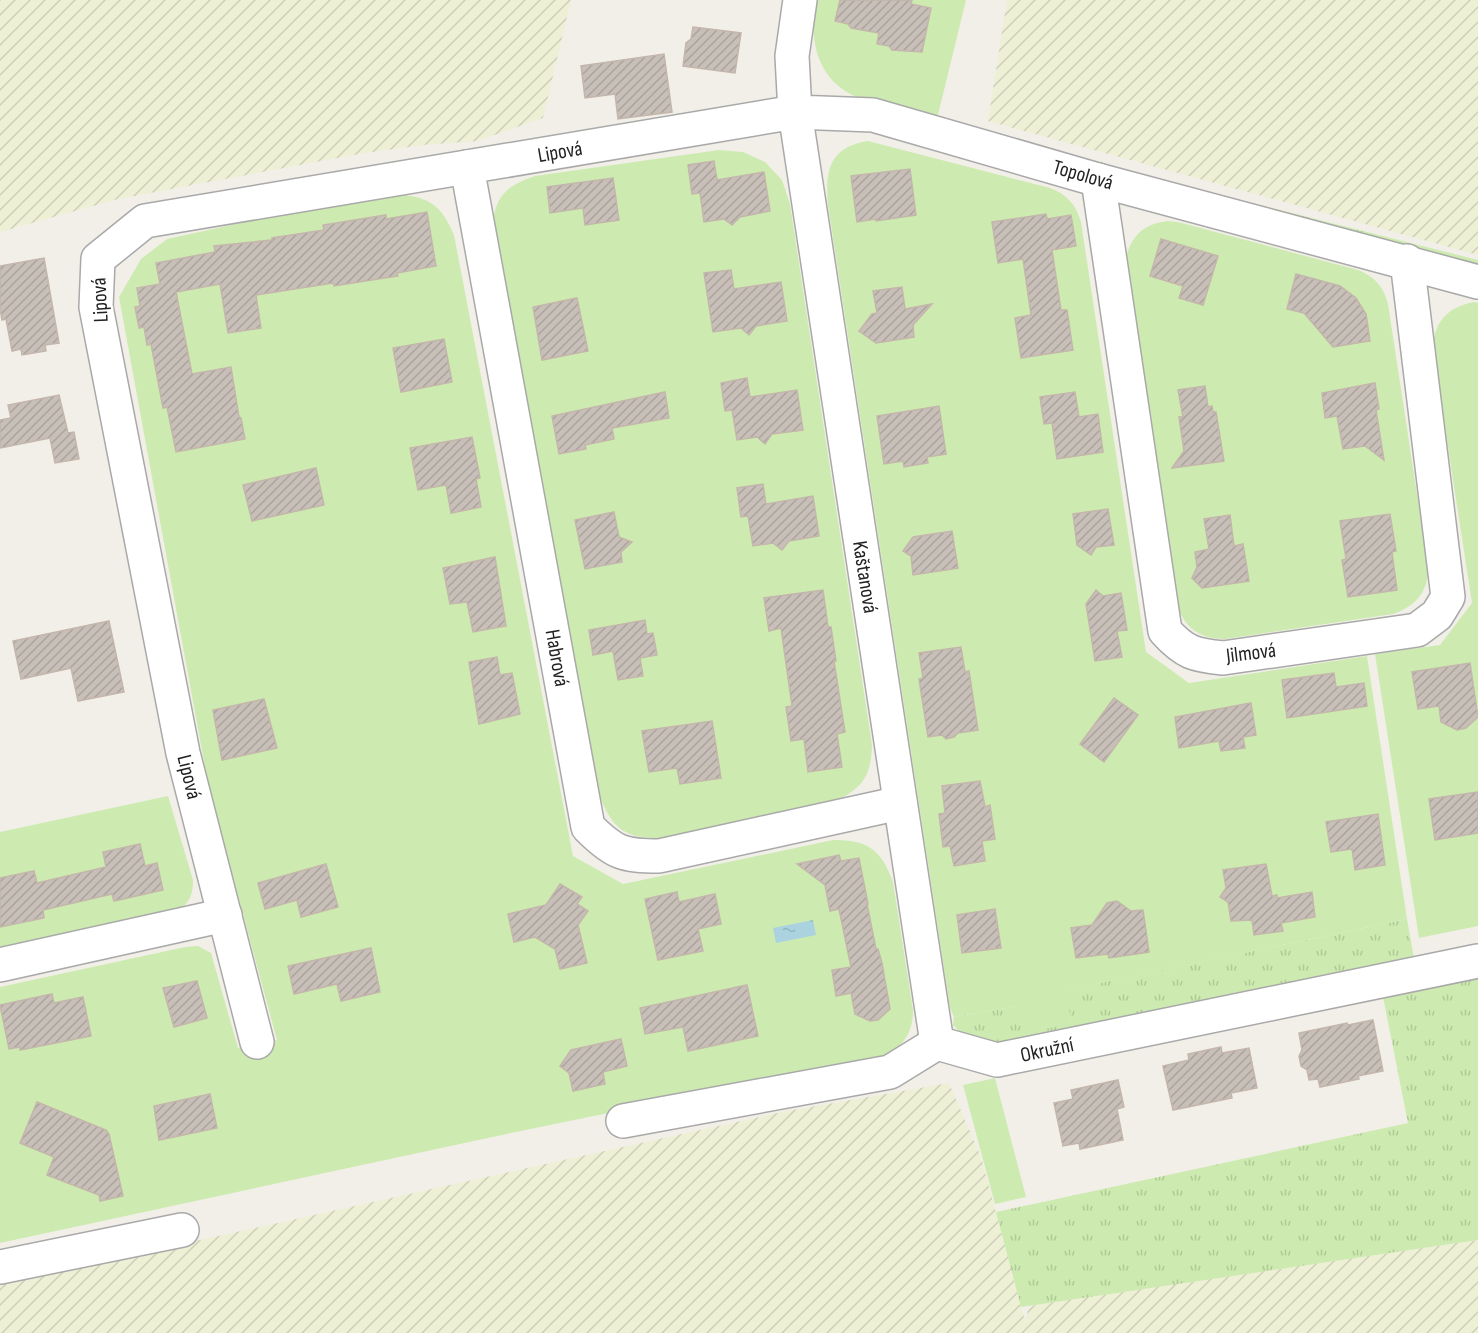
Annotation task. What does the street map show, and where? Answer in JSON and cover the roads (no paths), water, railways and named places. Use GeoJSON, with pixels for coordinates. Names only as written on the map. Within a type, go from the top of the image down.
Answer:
{"type":"FeatureCollection","features":[{"type":"Feature","properties":{"kind":"street"},"geometry":{"type":"LineString","coordinates":[[795,112],[792,56],[800,0]]}},
{"type":"Feature","properties":{"kind":"street","name":"Lipová"},"geometry":{"type":"LineString","coordinates":[[257,1042],[183,753],[96,307],[98,258],[145,221],[795,112]]}},
{"type":"Feature","properties":{"kind":"street","name":"Topolová"},"geometry":{"type":"LineString","coordinates":[[795,112],[873,115],[1098,180],[1407,261],[1478,282]]}},
{"type":"Feature","properties":{"kind":"street","name":"Kaštanová"},"geometry":{"type":"LineString","coordinates":[[795,112],[937,1043]]}},
{"type":"Feature","properties":{"kind":"street","name":"Habrová"},"geometry":{"type":"LineString","coordinates":[[467,167],[588,827],[606,844],[631,856],[659,856],[900,803]]}},
{"type":"Feature","properties":{"kind":"street","name":"Jilmová"},"geometry":{"type":"LineString","coordinates":[[1098,180],[1165,631],[1179,647],[1198,655],[1223,658],[1417,630],[1437,615],[1448,597],[1407,261]]}},
{"type":"Feature","properties":{"kind":"street"},"geometry":{"type":"LineString","coordinates":[[0,964],[225,915]]}},
{"type":"Feature","properties":{"kind":"street","name":"Okružní"},"geometry":{"type":"LineString","coordinates":[[937,1043],[997,1060],[1478,961]]}},
{"type":"Feature","properties":{"kind":"street"},"geometry":{"type":"LineString","coordinates":[[623,1121],[890,1072],[937,1043]]}},
{"type":"Feature","properties":{"kind":"street"},"geometry":{"type":"LineString","coordinates":[[0,1267],[182,1230]]}},
{"type":"Feature","properties":{"kind":"water"},"geometry":{"type":"Polygon","coordinates":[[[813,920],[816,935],[776,943],[773,928],[813,920]]]}}]}
